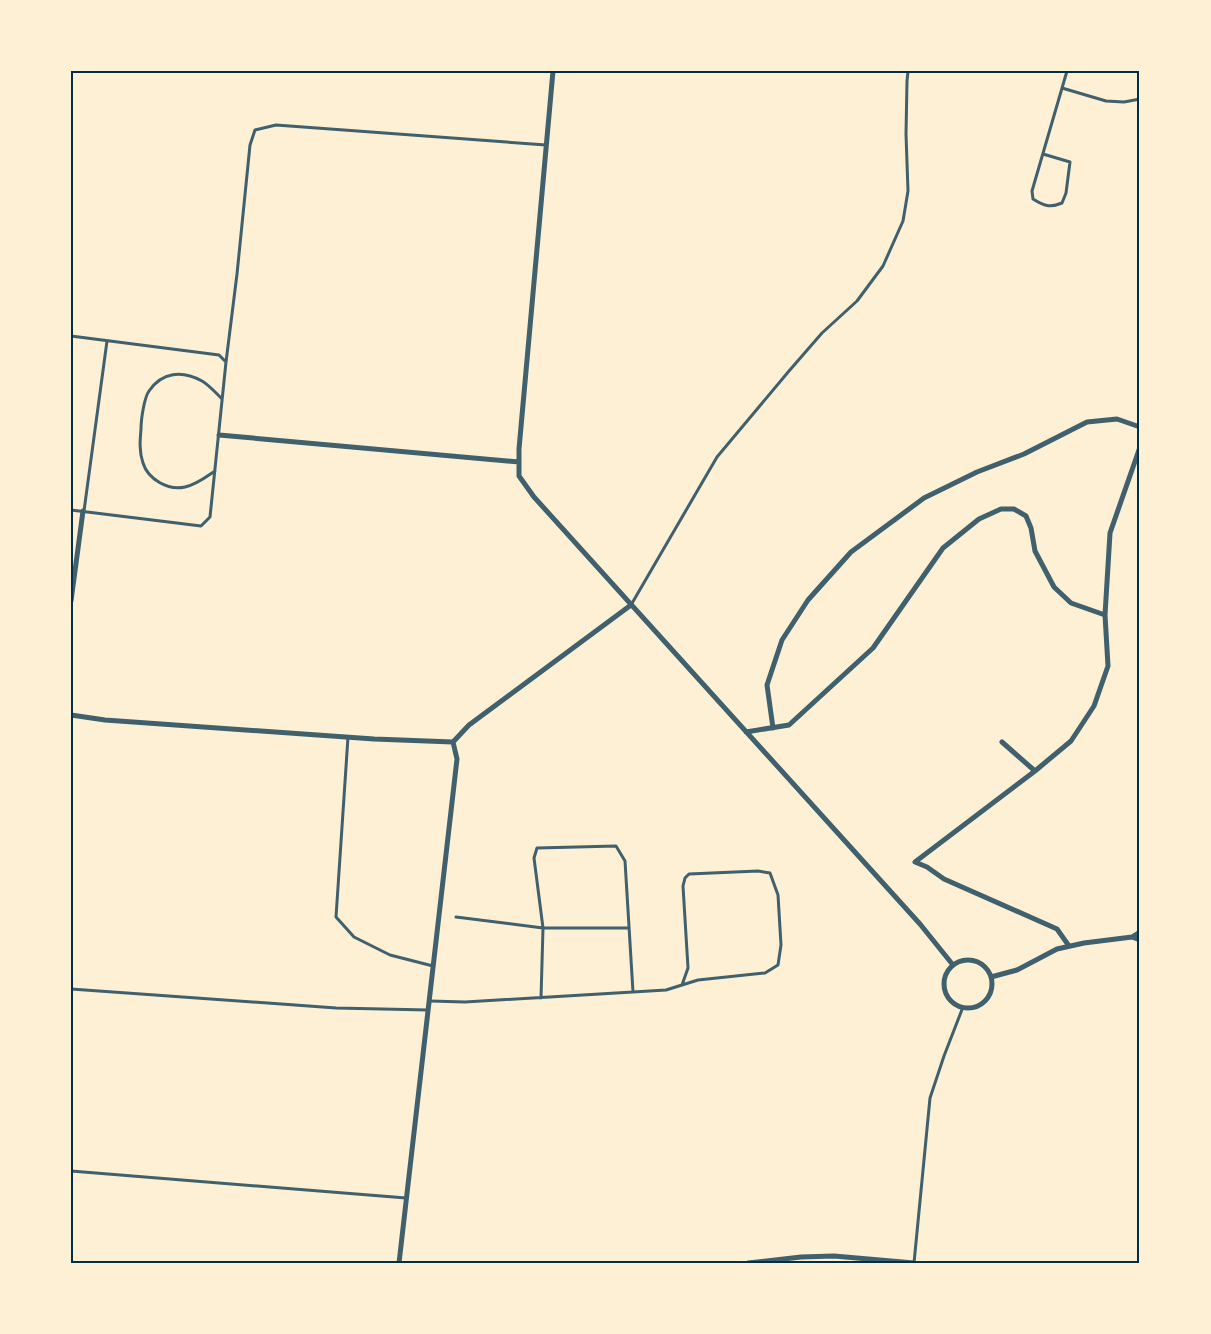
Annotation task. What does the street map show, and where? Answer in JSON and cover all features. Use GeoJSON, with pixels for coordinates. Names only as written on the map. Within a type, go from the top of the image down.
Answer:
{"type":"FeatureCollection","features":[{"type":"Feature","properties":{"kind":"street"},"geometry":{"type":"LineString","coordinates":[[553,71],[520,440],[520,476],[534,497],[920,924],[953,965]]}},
{"type":"Feature","properties":{"kind":"street"},"geometry":{"type":"LineString","coordinates":[[773,728],[767,685],[782,640],[808,600],[851,552],[924,498],[977,472],[1024,454],[1087,422],[1117,419],[1140,427]]}},
{"type":"Feature","properties":{"kind":"street"},"geometry":{"type":"LineString","coordinates":[[219,435],[520,462]]}},
{"type":"Feature","properties":{"kind":"street"},"geometry":{"type":"LineString","coordinates":[[1069,946],[1056,929],[944,879],[927,867],[915,862],[1035,771],[1071,741],[1094,706],[1108,666],[1105,615],[1110,533],[1140,447]]}},
{"type":"Feature","properties":{"kind":"street"},"geometry":{"type":"LineString","coordinates":[[746,732],[789,725],[873,648],[943,548],[979,520],[1001,509],[1014,509],[1026,516],[1031,528],[1035,551],[1054,586],[1071,603],[1105,615]]}},
{"type":"Feature","properties":{"kind":"street"},"geometry":{"type":"LineString","coordinates":[[71,601],[84,512]]}},
{"type":"Feature","properties":{"kind":"street"},"geometry":{"type":"LineString","coordinates":[[71,715],[105,720],[348,737],[453,742],[469,725],[631,605]]}},
{"type":"Feature","properties":{"kind":"street"},"geometry":{"type":"LineString","coordinates":[[399,1263],[457,759],[453,742]]}},
{"type":"Feature","properties":{"kind":"street"},"geometry":{"type":"LineString","coordinates":[[1002,742],[1035,771]]}},
{"type":"Feature","properties":{"kind":"street"},"geometry":{"type":"LineString","coordinates":[[992,977],[1017,970],[1057,949],[1084,943],[1132,937],[1140,932]]}},
{"type":"Feature","properties":{"kind":"street"},"geometry":{"type":"LineString","coordinates":[[1132,937],[1140,940]]}},
{"type":"Feature","properties":{"kind":"street"},"geometry":{"type":"LineString","coordinates":[[965,960],[972,960],[984,966],[992,977],[992,984],[991,992],[983,1003],[969,1008],[951,1001],[944,982],[945,976],[953,965],[965,960]]}},
{"type":"Feature","properties":{"kind":"street"},"geometry":{"type":"LineString","coordinates":[[748,1263],[801,1257],[834,1256],[854,1260],[914,1262]]}},
{"type":"Feature","properties":{"kind":"lane"},"geometry":{"type":"LineString","coordinates":[[631,605],[717,458],[822,333],[857,301],[884,266],[903,221],[908,191],[906,134],[908,71]]}},
{"type":"Feature","properties":{"kind":"lane"},"geometry":{"type":"LineString","coordinates":[[1043,154],[1070,162],[1066,193],[1062,203],[1054,207],[1043,205],[1033,199],[1032,191],[1067,71]]}},
{"type":"Feature","properties":{"kind":"lane"},"geometry":{"type":"LineString","coordinates":[[1062,88],[1106,101],[1124,102],[1140,99]]}},
{"type":"Feature","properties":{"kind":"lane"},"geometry":{"type":"LineString","coordinates":[[71,510],[201,526],[210,517],[250,146],[255,130],[276,125],[546,145]]}},
{"type":"Feature","properties":{"kind":"lane"},"geometry":{"type":"LineString","coordinates":[[71,336],[219,355],[226,362]]}},
{"type":"Feature","properties":{"kind":"lane"},"geometry":{"type":"LineString","coordinates":[[84,512],[107,341]]}},
{"type":"Feature","properties":{"kind":"lane"},"geometry":{"type":"LineString","coordinates":[[215,471],[197,483],[184,488],[169,487],[154,480],[143,464],[140,445],[142,418],[148,392],[162,378],[175,373],[191,376],[204,382],[222,399]]}},
{"type":"Feature","properties":{"kind":"lane"},"geometry":{"type":"LineString","coordinates":[[348,737],[336,917],[354,937],[390,955],[433,966]]}},
{"type":"Feature","properties":{"kind":"lane"},"geometry":{"type":"LineString","coordinates":[[540,998],[543,928],[534,858],[537,848],[616,846],[625,861],[633,992]]}},
{"type":"Feature","properties":{"kind":"lane"},"geometry":{"type":"LineString","coordinates":[[429,1001],[465,1002],[666,990],[682,985],[698,980],[765,973],[778,965],[780,946],[778,895],[770,873],[758,871],[690,874],[685,878],[683,886],[688,968],[682,985]]}},
{"type":"Feature","properties":{"kind":"lane"},"geometry":{"type":"LineString","coordinates":[[456,917],[543,928],[628,928]]}},
{"type":"Feature","properties":{"kind":"lane"},"geometry":{"type":"LineString","coordinates":[[71,989],[336,1008],[428,1010]]}},
{"type":"Feature","properties":{"kind":"lane"},"geometry":{"type":"LineString","coordinates":[[914,1262],[930,1098],[963,1007]]}},
{"type":"Feature","properties":{"kind":"lane"},"geometry":{"type":"LineString","coordinates":[[71,1171],[406,1198]]}}]}
